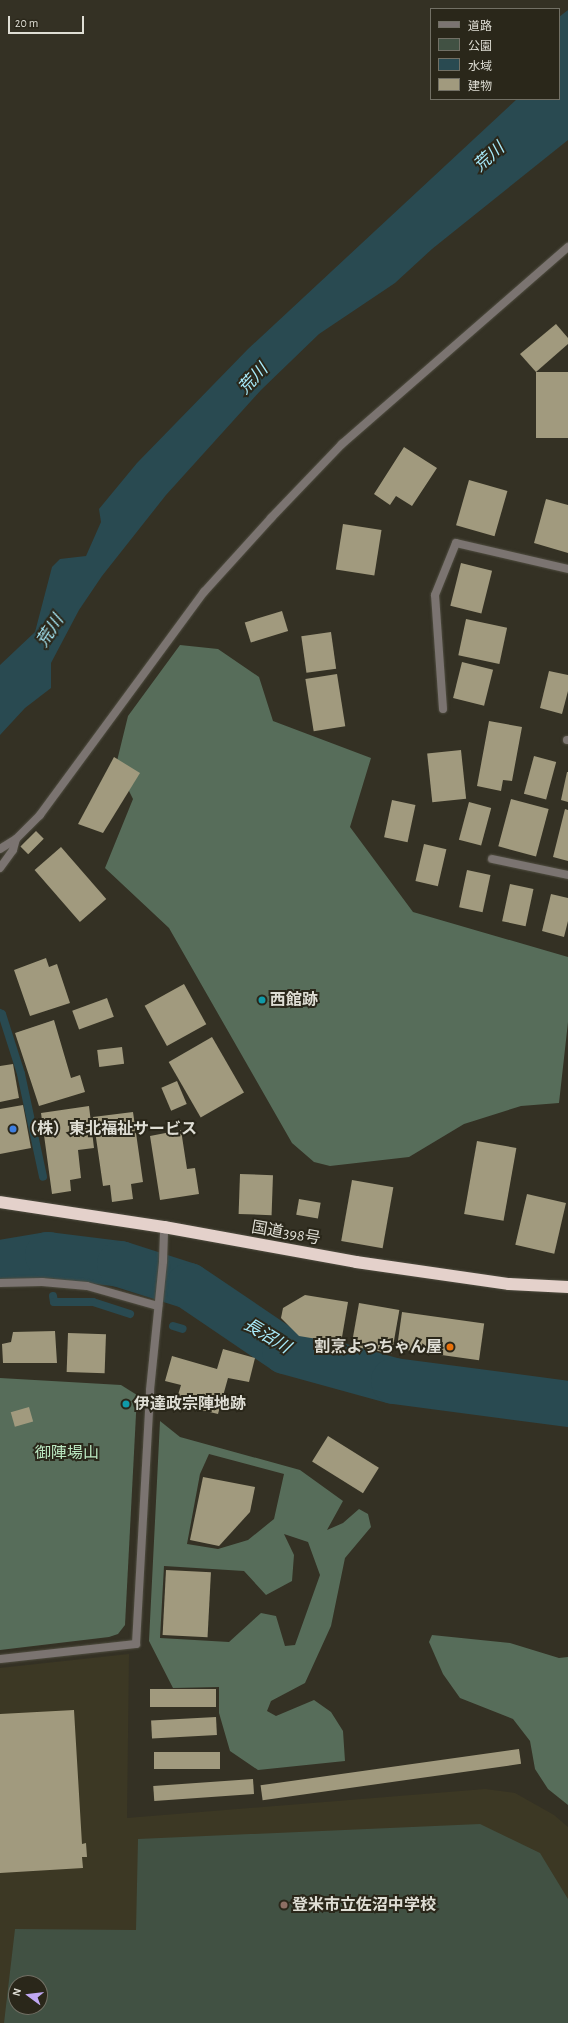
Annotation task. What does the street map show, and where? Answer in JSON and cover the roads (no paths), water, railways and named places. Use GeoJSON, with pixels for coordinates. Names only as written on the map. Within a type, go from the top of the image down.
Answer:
{"type":"FeatureCollection","features":[{"type":"Feature","properties":{"kind":"highway","name":"国道398号"},"geometry":{"type":"LineString","coordinates":[[0,1202],[164,1226],[356,1262],[509,1284],[568,1287]]}},
{"type":"Feature","properties":{"kind":"street"},"geometry":{"type":"LineString","coordinates":[[0,849],[16,839],[40,815],[204,592],[271,518],[342,444],[568,247]]}},
{"type":"Feature","properties":{"kind":"street"},"geometry":{"type":"LineString","coordinates":[[442,709],[436,595],[456,543],[568,569]]}},
{"type":"Feature","properties":{"kind":"street"},"geometry":{"type":"LineString","coordinates":[[0,868],[13,850],[16,839]]}},
{"type":"Feature","properties":{"kind":"street"},"geometry":{"type":"LineString","coordinates":[[492,859],[568,875]]}},
{"type":"Feature","properties":{"kind":"street"},"geometry":{"type":"LineString","coordinates":[[0,1659],[136,1644],[150,1390],[163,1261],[164,1226]]}},
{"type":"Feature","properties":{"kind":"street"},"geometry":{"type":"LineString","coordinates":[[0,1283],[42,1282],[87,1286],[159,1302]]}},
{"type":"Feature","properties":{"kind":"water","name":"荒川"},"geometry":{"type":"Polygon","coordinates":[[[568,10],[568,140],[432,249],[395,283],[319,334],[261,390],[166,495],[102,576],[79,610],[51,663],[51,688],[25,708],[0,735],[0,665],[35,632],[52,567],[60,559],[86,556],[101,522],[99,509],[137,463],[248,349],[516,100],[560,100],[560,16],[568,10]]]}},
{"type":"Feature","properties":{"kind":"waterway"},"geometry":{"type":"LineString","coordinates":[[0,1013],[2,1014],[21,1074],[43,1177]]}},
{"type":"Feature","properties":{"kind":"waterway","name":"長沼川"},"geometry":{"type":"LineString","coordinates":[[0,1263],[48,1255],[120,1264],[189,1286],[285,1351],[394,1381],[568,1404]]}},
{"type":"Feature","properties":{"kind":"waterway"},"geometry":{"type":"LineString","coordinates":[[53,1296],[54,1302],[93,1302],[130,1314]]}},
{"type":"Feature","properties":{"kind":"waterway"},"geometry":{"type":"LineString","coordinates":[[173,1326],[183,1329]]}},
{"type":"Feature","properties":{"kind":"place","name":"西館跡"},"geometry":{"type":"Point","coordinates":[262,1000]}},
{"type":"Feature","properties":{"kind":"place","name":"（株）東北福祉サービス"},"geometry":{"type":"Point","coordinates":[13,1129]}},
{"type":"Feature","properties":{"kind":"place","name":"割烹よっちゃん屋"},"geometry":{"type":"Point","coordinates":[450,1347]}},
{"type":"Feature","properties":{"kind":"place","name":"伊達政宗陣地跡"},"geometry":{"type":"Point","coordinates":[126,1404]}},
{"type":"Feature","properties":{"kind":"place","name":"登米市立佐沼中学校"},"geometry":{"type":"Point","coordinates":[284,1905]}},
{"type":"Feature","properties":{"kind":"park label","name":"御陣場山"},"geometry":{"type":"Point","coordinates":[67,1453]}}]}
